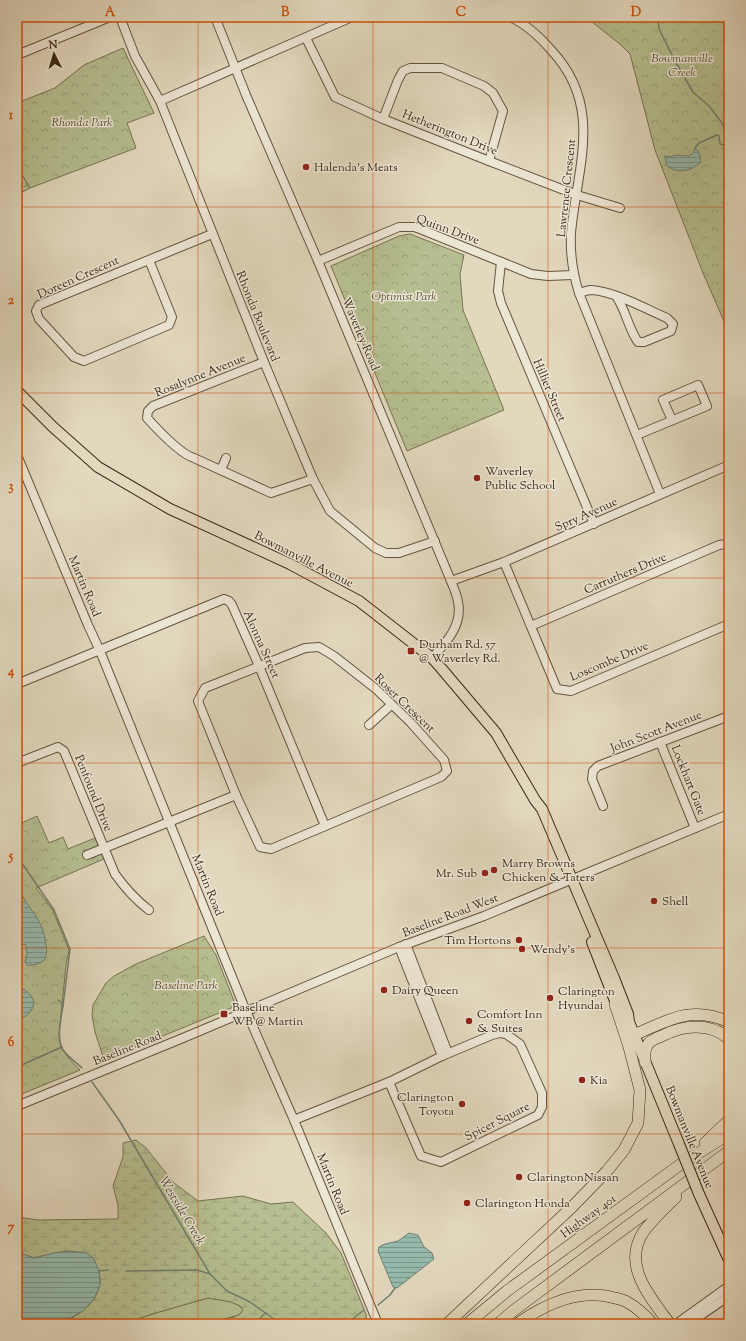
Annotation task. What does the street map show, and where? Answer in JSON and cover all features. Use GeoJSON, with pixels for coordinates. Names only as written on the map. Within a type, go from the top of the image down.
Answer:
{"type":"FeatureCollection","features":[{"type":"Feature","properties":{"kind":"highway"},"geometry":{"type":"LineString","coordinates":[[447,1324],[572,1207],[624,1150],[631,1137],[638,1123],[640,1090],[629,1047],[615,1004]]}},
{"type":"Feature","properties":{"kind":"highway"},"geometry":{"type":"LineString","coordinates":[[634,1035],[667,1020],[688,1014],[706,1014],[729,1022]]}},
{"type":"Feature","properties":{"kind":"highway"},"geometry":{"type":"LineString","coordinates":[[645,1062],[645,1051],[647,1045],[670,1032],[691,1026],[708,1028],[725,1035],[729,1039]]}},
{"type":"Feature","properties":{"kind":"highway"},"geometry":{"type":"LineString","coordinates":[[681,1164],[729,1120]]}},
{"type":"Feature","properties":{"kind":"highway","name":"Highway 401"},"geometry":{"type":"LineString","coordinates":[[467,1324],[507,1291],[681,1164],[729,1134]]}},
{"type":"Feature","properties":{"kind":"highway"},"geometry":{"type":"LineString","coordinates":[[498,1324],[513,1311],[729,1151]]}},
{"type":"Feature","properties":{"kind":"highway"},"geometry":{"type":"LineString","coordinates":[[670,1324],[652,1301],[642,1283],[636,1268],[635,1252],[644,1232],[663,1209],[715,1160]]}},
{"type":"Feature","properties":{"kind":"highway"},"geometry":{"type":"LineString","coordinates":[[517,1324],[530,1315],[562,1300],[589,1294],[607,1295],[626,1301],[653,1324]]}},
{"type":"Feature","properties":{"kind":"main road","name":"Bowmanville Avenue"},"geometry":{"type":"LineString","coordinates":[[17,391],[53,427],[98,467],[170,509],[290,564],[359,601],[432,658],[496,733],[535,800],[536,812],[570,880],[628,1014],[629,1022],[634,1035],[699,1194],[729,1260]]}},
{"type":"Feature","properties":{"kind":"main road","name":"Bowmanville Avenue"},"geometry":{"type":"LineString","coordinates":[[570,880],[615,1004],[622,1016],[629,1022]]}},
{"type":"Feature","properties":{"kind":"street"},"geometry":{"type":"LineString","coordinates":[[17,55],[110,17]]}},
{"type":"Feature","properties":{"kind":"street","name":"Rhonda Boulevard"},"geometry":{"type":"LineString","coordinates":[[120,17],[135,56],[160,101],[264,362],[313,479],[330,511],[375,548],[386,553],[399,553],[435,541]]}},
{"type":"Feature","properties":{"kind":"street","name":"Waverley Road"},"geometry":{"type":"LineString","coordinates":[[215,17],[246,95],[318,261],[435,541],[459,604],[458,617],[453,634],[432,658]]}},
{"type":"Feature","properties":{"kind":"street"},"geometry":{"type":"LineString","coordinates":[[160,101],[352,17]]}},
{"type":"Feature","properties":{"kind":"street","name":"Lawrence Crescent"},"geometry":{"type":"LineString","coordinates":[[510,17],[521,22],[546,43],[560,59],[573,80],[580,100],[584,120],[584,145],[571,234],[573,275],[660,494]]}},
{"type":"Feature","properties":{"kind":"street","name":"Hetherington Drive"},"geometry":{"type":"LineString","coordinates":[[306,38],[335,97],[383,119],[489,161],[577,195],[620,208]]}},
{"type":"Feature","properties":{"kind":"street"},"geometry":{"type":"LineString","coordinates":[[383,119],[403,71],[410,68],[442,68],[484,86],[493,93],[503,111],[489,161]]}},
{"type":"Feature","properties":{"kind":"street","name":"Quinn Drive"},"geometry":{"type":"LineString","coordinates":[[318,261],[393,229],[407,226],[420,229],[531,274],[548,276],[573,275]]}},
{"type":"Feature","properties":{"kind":"street","name":"Doreen Crescent"},"geometry":{"type":"LineString","coordinates":[[149,260],[172,317],[169,326],[84,361],[74,357],[39,319],[36,311],[40,305],[149,260],[212,234]]}},
{"type":"Feature","properties":{"kind":"street","name":"Hillier Street"},"geometry":{"type":"LineString","coordinates":[[502,262],[498,291],[501,304],[594,524]]}},
{"type":"Feature","properties":{"kind":"street"},"geometry":{"type":"LineString","coordinates":[[579,293],[589,290],[604,292],[616,296],[667,318],[673,324],[671,331],[644,342],[638,342],[632,334],[621,304],[616,296]]}},
{"type":"Feature","properties":{"kind":"street","name":"Rosalynne Avenue"},"geometry":{"type":"LineString","coordinates":[[264,362],[153,406],[148,412],[147,418],[187,456],[271,493],[313,479]]}},
{"type":"Feature","properties":{"kind":"street"},"geometry":{"type":"LineString","coordinates":[[637,435],[707,406],[698,385],[663,400],[672,420]]}},
{"type":"Feature","properties":{"kind":"street","name":"Martin Road"},"geometry":{"type":"LineString","coordinates":[[17,455],[100,651],[246,1011],[294,1120],[378,1324]]}},
{"type":"Feature","properties":{"kind":"street"},"geometry":{"type":"LineString","coordinates":[[220,470],[226,458]]}},
{"type":"Feature","properties":{"kind":"street","name":"Spry Avenue"},"geometry":{"type":"LineString","coordinates":[[451,581],[504,562],[729,465]]}},
{"type":"Feature","properties":{"kind":"street","name":"Carruthers Drive"},"geometry":{"type":"LineString","coordinates":[[531,626],[719,545],[727,544],[729,546]]}},
{"type":"Feature","properties":{"kind":"street","name":"Loscombe Drive"},"geometry":{"type":"LineString","coordinates":[[504,562],[558,689],[571,691],[729,624]]}},
{"type":"Feature","properties":{"kind":"street","name":"Alonna Street"},"geometry":{"type":"LineString","coordinates":[[100,651],[224,599],[229,602],[232,605],[259,666],[325,826]]}},
{"type":"Feature","properties":{"kind":"street","name":"Roser Crescent"},"geometry":{"type":"LineString","coordinates":[[319,647],[334,656],[376,689],[391,704],[411,723],[444,760],[446,771],[441,778],[272,849],[260,847],[236,795],[198,702],[205,688],[305,648],[319,647]]}},
{"type":"Feature","properties":{"kind":"street"},"geometry":{"type":"LineString","coordinates":[[17,684],[100,651]]}},
{"type":"Feature","properties":{"kind":"street"},"geometry":{"type":"LineString","coordinates":[[369,725],[391,704]]}},
{"type":"Feature","properties":{"kind":"street","name":"John Scott Avenue"},"geometry":{"type":"LineString","coordinates":[[603,806],[592,779],[593,771],[598,766],[729,716]]}},
{"type":"Feature","properties":{"kind":"street","name":"Lockhart Gate"},"geometry":{"type":"LineString","coordinates":[[660,742],[695,828]]}},
{"type":"Feature","properties":{"kind":"street","name":"Penfound Drive"},"geometry":{"type":"LineString","coordinates":[[17,763],[58,747],[64,751],[104,847]]}},
{"type":"Feature","properties":{"kind":"street"},"geometry":{"type":"LineString","coordinates":[[87,855],[236,795]]}},
{"type":"Feature","properties":{"kind":"street","name":"Baseline Road West"},"geometry":{"type":"LineString","coordinates":[[246,1011],[402,946],[484,916],[729,814]]}},
{"type":"Feature","properties":{"kind":"street"},"geometry":{"type":"LineString","coordinates":[[104,847],[115,874],[124,887],[138,902],[149,910]]}},
{"type":"Feature","properties":{"kind":"street"},"geometry":{"type":"LineString","coordinates":[[402,946],[445,1054]]}},
{"type":"Feature","properties":{"kind":"street","name":"Baseline Road"},"geometry":{"type":"LineString","coordinates":[[17,1106],[246,1011]]}},
{"type":"Feature","properties":{"kind":"street","name":"Spicer Square"},"geometry":{"type":"LineString","coordinates":[[294,1120],[389,1082],[445,1054],[500,1033],[506,1034],[520,1044],[542,1093],[542,1107],[538,1115],[441,1162],[421,1156],[389,1082]]}},
{"type":"Feature","properties":{"kind":"street"},"geometry":{"type":"LineString","coordinates":[[676,1324],[729,1286]]}},
{"type":"Feature","properties":{"kind":"street"},"geometry":{"type":"LineString","coordinates":[[688,1324],[729,1296]]}},
{"type":"Feature","properties":{"kind":"green space","name":"Bowmanville Creek"},"geometry":{"type":"Polygon","coordinates":[[[586,17],[729,17],[729,333],[703,273],[655,150],[630,54],[586,17]]]}},
{"type":"Feature","properties":{"kind":"green space","name":"Rhonda Park"},"geometry":{"type":"Polygon","coordinates":[[[123,48],[154,113],[127,123],[136,148],[30,188],[17,166],[17,103],[55,88],[84,65],[123,48]]]}},
{"type":"Feature","properties":{"kind":"green space"},"geometry":{"type":"Polygon","coordinates":[[[17,166],[30,188],[17,195],[17,166]]]}},
{"type":"Feature","properties":{"kind":"green space","name":"Optimist Park"},"geometry":{"type":"Polygon","coordinates":[[[410,234],[464,255],[460,274],[463,310],[504,410],[407,451],[331,266],[399,236],[410,234]]]}},
{"type":"Feature","properties":{"kind":"green space"},"geometry":{"type":"Polygon","coordinates":[[[37,816],[49,843],[63,837],[68,849],[95,838],[104,859],[36,888],[53,911],[69,950],[66,965],[59,1035],[63,1050],[80,1070],[17,1096],[17,825],[37,816]]]}},
{"type":"Feature","properties":{"kind":"green space","name":"Baseline Park"},"geometry":{"type":"Polygon","coordinates":[[[204,936],[216,955],[236,1006],[104,1060],[95,1032],[92,1015],[93,1005],[106,983],[114,976],[136,964],[204,936]]]}},
{"type":"Feature","properties":{"kind":"green space"},"geometry":{"type":"Polygon","coordinates":[[[136,1140],[146,1148],[174,1183],[198,1201],[243,1196],[271,1204],[293,1202],[326,1233],[341,1253],[366,1314],[367,1324],[243,1324],[233,1317],[214,1324],[208,1324],[239,1315],[243,1310],[240,1306],[231,1302],[208,1298],[121,1324],[58,1324],[72,1318],[90,1304],[98,1291],[100,1283],[99,1271],[70,1251],[34,1258],[23,1254],[17,1243],[17,1217],[38,1220],[118,1219],[118,1205],[113,1186],[123,1157],[123,1143],[136,1140]]]}},
{"type":"Feature","properties":{"kind":"green space"},"geometry":{"type":"Polygon","coordinates":[[[208,1298],[232,1302],[237,1304],[243,1310],[239,1315],[208,1324],[121,1324],[159,1312],[208,1298]]]}},
{"type":"Feature","properties":{"kind":"water"},"geometry":{"type":"Polygon","coordinates":[[[695,148],[699,153],[700,159],[700,163],[696,166],[688,170],[678,171],[666,164],[666,159],[664,156],[689,156],[694,152],[695,148]]]}},
{"type":"Feature","properties":{"kind":"water"},"geometry":{"type":"Polygon","coordinates":[[[17,884],[20,892],[42,927],[45,935],[47,951],[44,960],[28,966],[25,962],[27,955],[26,945],[21,944],[17,936],[17,884]]]}},
{"type":"Feature","properties":{"kind":"water"},"geometry":{"type":"Polygon","coordinates":[[[17,987],[30,994],[33,998],[34,1004],[29,1013],[17,1020],[17,987]]]}},
{"type":"Feature","properties":{"kind":"water"},"geometry":{"type":"Polygon","coordinates":[[[409,1233],[418,1235],[424,1247],[432,1253],[434,1259],[397,1288],[393,1287],[378,1251],[379,1247],[398,1241],[409,1233]]]}},
{"type":"Feature","properties":{"kind":"water"},"geometry":{"type":"Polygon","coordinates":[[[17,1243],[23,1254],[34,1258],[70,1251],[87,1253],[94,1259],[99,1271],[100,1285],[94,1299],[83,1311],[58,1324],[17,1324],[17,1243]]]}},
{"type":"Feature","properties":{"kind":"waterway","name":"Bowmanville Creek"},"geometry":{"type":"LineString","coordinates":[[658,17],[659,29],[675,61],[693,92],[709,106],[722,123],[729,143]]}},
{"type":"Feature","properties":{"kind":"waterway"},"geometry":{"type":"LineString","coordinates":[[695,148],[699,143],[717,135],[719,136],[720,144],[729,146]]}},
{"type":"Feature","properties":{"kind":"waterway"},"geometry":{"type":"LineString","coordinates":[[17,856],[54,910],[70,949],[63,1006]]}},
{"type":"Feature","properties":{"kind":"waterway"},"geometry":{"type":"LineString","coordinates":[[58,1000],[63,1006],[59,1034],[61,1045],[65,1053],[82,1068]]}},
{"type":"Feature","properties":{"kind":"waterway"},"geometry":{"type":"LineString","coordinates":[[17,1067],[62,1047]]}},
{"type":"Feature","properties":{"kind":"waterway","name":"Westside Creek"},"geometry":{"type":"LineString","coordinates":[[92,1082],[119,1120],[210,1274],[227,1291],[250,1302],[281,1324]]}},
{"type":"Feature","properties":{"kind":"waterway"},"geometry":{"type":"LineString","coordinates":[[99,1271],[108,1270]]}},
{"type":"Feature","properties":{"kind":"waterway"},"geometry":{"type":"LineString","coordinates":[[126,1271],[197,1270],[210,1274]]}},
{"type":"Feature","properties":{"kind":"waterway"},"geometry":{"type":"LineString","coordinates":[[378,1305],[390,1295],[395,1288]]}},
{"type":"Feature","properties":{"kind":"waterway"},"geometry":{"type":"LineString","coordinates":[[350,1324],[350,1321],[364,1310]]}},
{"type":"Feature","properties":{"kind":"waterway"},"geometry":{"type":"LineString","coordinates":[[249,1324],[259,1321],[266,1313]]}},
{"type":"Feature","properties":{"kind":"place","name":"Halenda's Meats"},"geometry":{"type":"Point","coordinates":[306,167]}},
{"type":"Feature","properties":{"kind":"place","name":"Waverley Public School"},"geometry":{"type":"Point","coordinates":[477,478]}},
{"type":"Feature","properties":{"kind":"place","name":"Durham Rd. 57 @ Waverley Rd."},"geometry":{"type":"Point","coordinates":[411,651]}},
{"type":"Feature","properties":{"kind":"place","name":"Marry Browns Chicken & Taters"},"geometry":{"type":"Point","coordinates":[494,870]}},
{"type":"Feature","properties":{"kind":"place","name":"Mr. Sub"},"geometry":{"type":"Point","coordinates":[485,873]}},
{"type":"Feature","properties":{"kind":"place","name":"Shell"},"geometry":{"type":"Point","coordinates":[654,901]}},
{"type":"Feature","properties":{"kind":"place","name":"Tim Hortons"},"geometry":{"type":"Point","coordinates":[519,940]}},
{"type":"Feature","properties":{"kind":"place","name":"Wendy's"},"geometry":{"type":"Point","coordinates":[522,949]}},
{"type":"Feature","properties":{"kind":"place","name":"Dairy Queen"},"geometry":{"type":"Point","coordinates":[384,990]}},
{"type":"Feature","properties":{"kind":"place","name":"Clarington Hyundai"},"geometry":{"type":"Point","coordinates":[550,998]}},
{"type":"Feature","properties":{"kind":"place","name":"Baseline WB @ Martin"},"geometry":{"type":"Point","coordinates":[224,1014]}},
{"type":"Feature","properties":{"kind":"place","name":"Comfort Inn & Suites"},"geometry":{"type":"Point","coordinates":[469,1021]}},
{"type":"Feature","properties":{"kind":"place","name":"Kia"},"geometry":{"type":"Point","coordinates":[582,1080]}},
{"type":"Feature","properties":{"kind":"place","name":"Clarington Toyota"},"geometry":{"type":"Point","coordinates":[462,1104]}},
{"type":"Feature","properties":{"kind":"place","name":"ClaringtonNissan"},"geometry":{"type":"Point","coordinates":[519,1177]}},
{"type":"Feature","properties":{"kind":"place","name":"Clarington Honda"},"geometry":{"type":"Point","coordinates":[467,1203]}}]}
